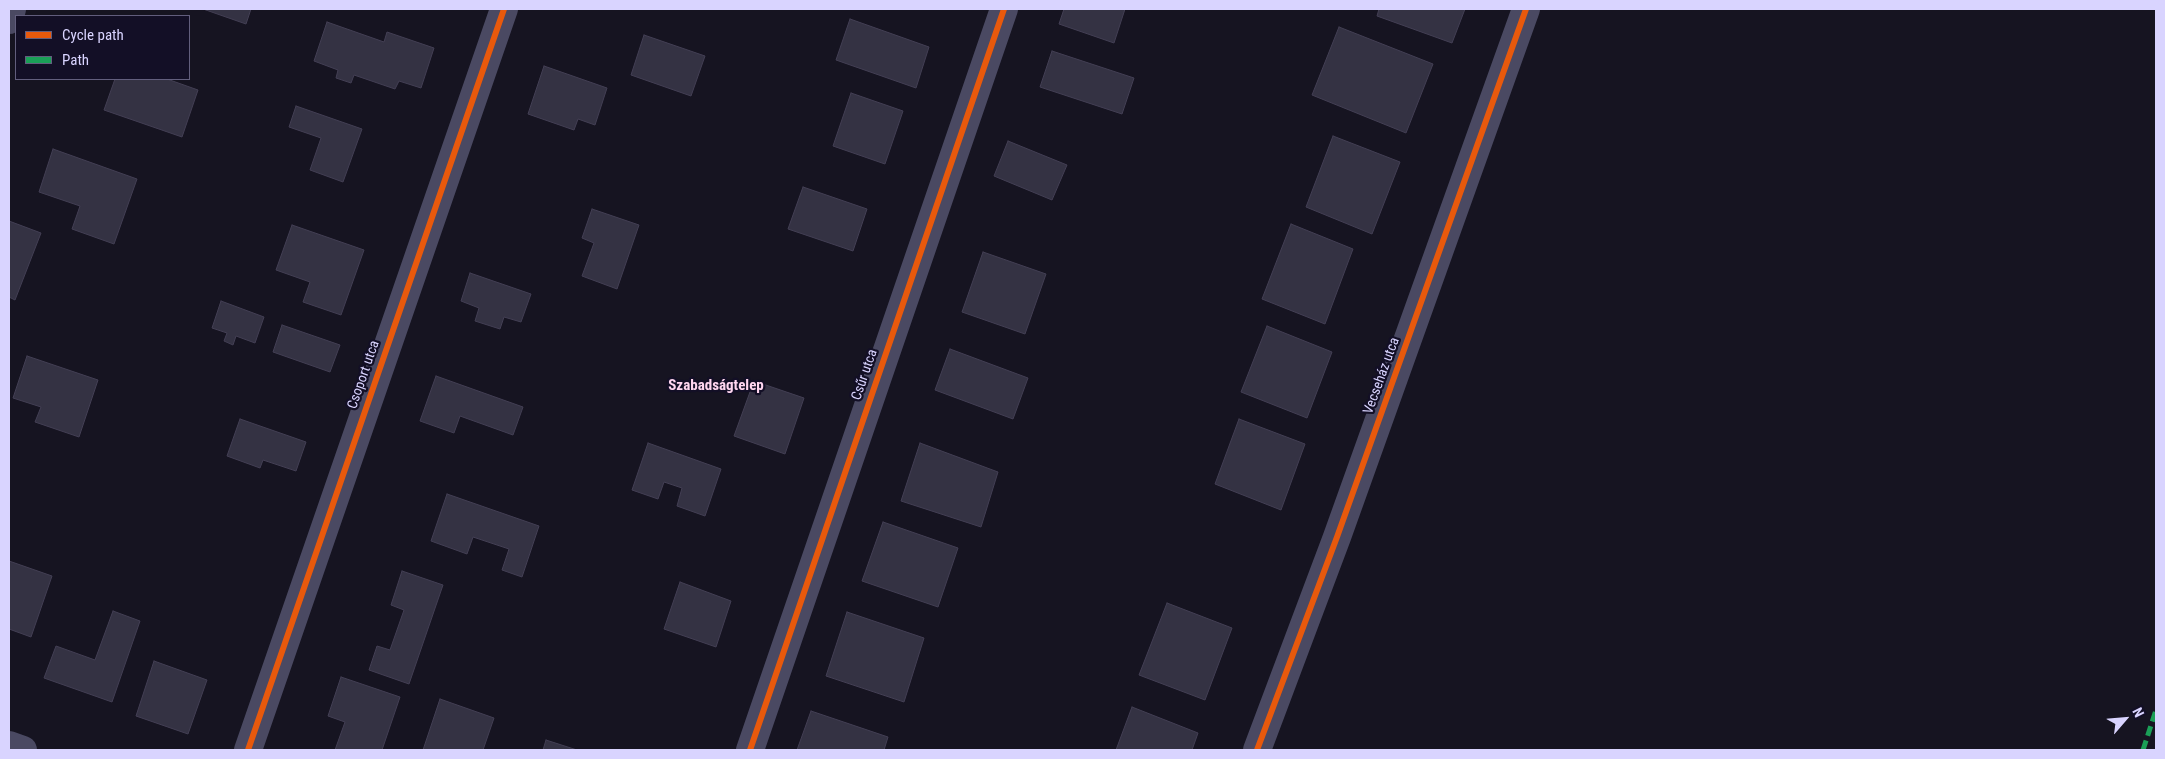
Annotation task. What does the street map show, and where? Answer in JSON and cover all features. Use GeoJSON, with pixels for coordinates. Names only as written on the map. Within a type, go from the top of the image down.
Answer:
{"type":"FeatureCollection","features":[{"type":"Feature","properties":{"kind":"street"},"geometry":{"type":"LineString","coordinates":[[9,20],[12,9]]}},
{"type":"Feature","properties":{"kind":"street","name":"Csoport utca"},"geometry":{"type":"LineString","coordinates":[[248,750],[504,9]]}},
{"type":"Feature","properties":{"kind":"street","name":"Csűr utca"},"geometry":{"type":"LineString","coordinates":[[750,750],[1004,9]]}},
{"type":"Feature","properties":{"kind":"street","name":"Vecseház utca"},"geometry":{"type":"LineString","coordinates":[[1257,750],[1340,528],[1526,9]]}},
{"type":"Feature","properties":{"kind":"building"},"geometry":{"type":"Polygon","coordinates":[[[203,9],[251,9],[246,24],[203,9]]]}},
{"type":"Feature","properties":{"kind":"building"},"geometry":{"type":"Polygon","coordinates":[[[1064,9],[1125,9],[1114,43],[1059,24],[1064,9]]]}},
{"type":"Feature","properties":{"kind":"building"},"geometry":{"type":"Polygon","coordinates":[[[1379,9],[1465,9],[1452,43],[1377,16],[1379,9]]]}},
{"type":"Feature","properties":{"kind":"building"},"geometry":{"type":"Polygon","coordinates":[[[850,19],[929,47],[916,88],[836,60],[850,19]]]}},
{"type":"Feature","properties":{"kind":"building"},"geometry":{"type":"Polygon","coordinates":[[[327,22],[384,42],[387,32],[434,48],[421,88],[399,81],[395,89],[354,75],[351,83],[336,78],[338,70],[314,61],[327,22]]]}},
{"type":"Feature","properties":{"kind":"building"},"geometry":{"type":"Polygon","coordinates":[[[1339,27],[1433,64],[1406,133],[1312,95],[1339,27]]]}},
{"type":"Feature","properties":{"kind":"building"},"geometry":{"type":"Polygon","coordinates":[[[644,35],[705,56],[691,96],[631,75],[644,35]]]}},
{"type":"Feature","properties":{"kind":"building"},"geometry":{"type":"Polygon","coordinates":[[[1052,51],[1134,78],[1122,114],[1040,87],[1052,51]]]}},
{"type":"Feature","properties":{"kind":"building"},"geometry":{"type":"Polygon","coordinates":[[[544,66],[607,88],[595,125],[578,119],[574,130],[528,114],[544,66]]]}},
{"type":"Feature","properties":{"kind":"building"},"geometry":{"type":"Polygon","coordinates":[[[115,80],[170,80],[198,90],[182,137],[104,110],[115,80]]]}},
{"type":"Feature","properties":{"kind":"building"},"geometry":{"type":"Polygon","coordinates":[[[851,93],[903,111],[885,164],[833,146],[851,93]]]}},
{"type":"Feature","properties":{"kind":"building"},"geometry":{"type":"Polygon","coordinates":[[[296,106],[362,129],[343,182],[310,170],[321,138],[289,127],[296,106]]]}},
{"type":"Feature","properties":{"kind":"building"},"geometry":{"type":"Polygon","coordinates":[[[1333,136],[1400,162],[1372,234],[1306,207],[1333,136]]]}},
{"type":"Feature","properties":{"kind":"building"},"geometry":{"type":"Polygon","coordinates":[[[1008,141],[1067,165],[1052,200],[994,176],[1008,141]]]}},
{"type":"Feature","properties":{"kind":"building"},"geometry":{"type":"Polygon","coordinates":[[[53,149],[137,179],[114,244],[72,229],[80,206],[39,192],[53,149]]]}},
{"type":"Feature","properties":{"kind":"building"},"geometry":{"type":"Polygon","coordinates":[[[803,187],[867,209],[853,251],[788,229],[803,187]]]}},
{"type":"Feature","properties":{"kind":"building"},"geometry":{"type":"Polygon","coordinates":[[[592,209],[639,225],[617,289],[582,276],[594,243],[582,238],[592,209]]]}},
{"type":"Feature","properties":{"kind":"building"},"geometry":{"type":"Polygon","coordinates":[[[9,221],[41,233],[15,300],[9,297],[9,221]]]}},
{"type":"Feature","properties":{"kind":"building"},"geometry":{"type":"Polygon","coordinates":[[[1291,224],[1353,249],[1325,324],[1262,299],[1291,224]]]}},
{"type":"Feature","properties":{"kind":"building"},"geometry":{"type":"Polygon","coordinates":[[[292,225],[364,250],[341,315],[303,302],[310,282],[276,270],[292,225]]]}},
{"type":"Feature","properties":{"kind":"building"},"geometry":{"type":"Polygon","coordinates":[[[983,252],[1046,274],[1025,334],[962,312],[983,252]]]}},
{"type":"Feature","properties":{"kind":"building"},"geometry":{"type":"Polygon","coordinates":[[[470,273],[531,294],[521,322],[504,317],[500,329],[475,321],[479,308],[461,301],[470,273]]]}},
{"type":"Feature","properties":{"kind":"building"},"geometry":{"type":"Polygon","coordinates":[[[221,301],[264,317],[255,343],[236,336],[233,345],[224,341],[227,333],[212,328],[221,301]]]}},
{"type":"Feature","properties":{"kind":"building"},"geometry":{"type":"Polygon","coordinates":[[[282,325],[340,345],[330,372],[273,352],[282,325]]]}},
{"type":"Feature","properties":{"kind":"building"},"geometry":{"type":"Polygon","coordinates":[[[1267,326],[1332,352],[1307,418],[1241,392],[1267,326]]]}},
{"type":"Feature","properties":{"kind":"building"},"geometry":{"type":"Polygon","coordinates":[[[950,349],[1028,378],[1013,419],[935,390],[950,349]]]}},
{"type":"Feature","properties":{"kind":"building"},"geometry":{"type":"Polygon","coordinates":[[[27,356],[98,380],[79,437],[35,422],[41,407],[13,398],[27,356]]]}},
{"type":"Feature","properties":{"kind":"building"},"geometry":{"type":"Polygon","coordinates":[[[436,376],[523,407],[513,435],[460,416],[454,433],[420,421],[436,376]]]}},
{"type":"Feature","properties":{"kind":"building"},"geometry":{"type":"Polygon","coordinates":[[[754,381],[804,398],[785,454],[734,436],[754,381]]]}},
{"type":"Feature","properties":{"kind":"building"},"geometry":{"type":"Polygon","coordinates":[[[240,419],[306,442],[296,471],[263,460],[260,468],[227,456],[240,419]]]}},
{"type":"Feature","properties":{"kind":"building"},"geometry":{"type":"Polygon","coordinates":[[[1239,419],[1305,444],[1281,510],[1215,484],[1239,419]]]}},
{"type":"Feature","properties":{"kind":"building"},"geometry":{"type":"Polygon","coordinates":[[[648,443],[721,469],[705,516],[677,506],[682,488],[664,482],[658,499],[632,490],[648,443]]]}},
{"type":"Feature","properties":{"kind":"building"},"geometry":{"type":"Polygon","coordinates":[[[920,443],[998,472],[981,527],[901,501],[920,443]]]}},
{"type":"Feature","properties":{"kind":"building"},"geometry":{"type":"Polygon","coordinates":[[[447,494],[539,526],[522,577],[502,570],[509,549],[473,537],[467,554],[431,541],[447,494]]]}},
{"type":"Feature","properties":{"kind":"building"},"geometry":{"type":"Polygon","coordinates":[[[883,522],[958,548],[938,607],[862,581],[883,522]]]}},
{"type":"Feature","properties":{"kind":"building"},"geometry":{"type":"Polygon","coordinates":[[[9,561],[52,576],[31,637],[9,629],[9,561]]]}},
{"type":"Feature","properties":{"kind":"building"},"geometry":{"type":"Polygon","coordinates":[[[402,571],[443,585],[409,684],[369,670],[377,646],[390,650],[404,610],[391,605],[402,571]]]}},
{"type":"Feature","properties":{"kind":"building"},"geometry":{"type":"Polygon","coordinates":[[[680,582],[731,601],[716,647],[664,629],[680,582]]]}},
{"type":"Feature","properties":{"kind":"building"},"geometry":{"type":"Polygon","coordinates":[[[1167,603],[1232,628],[1205,700],[1139,675],[1167,603]]]}},
{"type":"Feature","properties":{"kind":"building"},"geometry":{"type":"Polygon","coordinates":[[[113,611],[140,621],[112,702],[44,678],[56,646],[95,660],[113,611]]]}},
{"type":"Feature","properties":{"kind":"building"},"geometry":{"type":"Polygon","coordinates":[[[847,612],[924,638],[904,702],[826,676],[847,612]]]}},
{"type":"Feature","properties":{"kind":"building"},"geometry":{"type":"Polygon","coordinates":[[[154,661],[207,680],[188,734],[136,716],[154,661]]]}},
{"type":"Feature","properties":{"kind":"building"},"geometry":{"type":"Polygon","coordinates":[[[341,677],[400,697],[382,750],[335,750],[345,722],[328,716],[341,677]]]}},
{"type":"Feature","properties":{"kind":"building"},"geometry":{"type":"Polygon","coordinates":[[[440,699],[494,718],[483,750],[423,750],[440,699]]]}},
{"type":"Feature","properties":{"kind":"building"},"geometry":{"type":"Polygon","coordinates":[[[1132,707],[1198,733],[1192,750],[1116,750],[1132,707]]]}},
{"type":"Feature","properties":{"kind":"building"},"geometry":{"type":"Polygon","coordinates":[[[811,711],[888,737],[884,750],[797,750],[811,711]]]}},
{"type":"Feature","properties":{"kind":"building"},"geometry":{"type":"Polygon","coordinates":[[[546,740],[577,750],[543,750],[546,740]]]}},
{"type":"Feature","properties":{"kind":"marked path"},"geometry":{"type":"LineString","coordinates":[[2143,750],[2156,710]]}},
{"type":"Feature","properties":{"kind":"cycle path"},"geometry":{"type":"LineString","coordinates":[[248,750],[504,9]]}},
{"type":"Feature","properties":{"kind":"cycle path"},"geometry":{"type":"LineString","coordinates":[[750,750],[1004,9]]}},
{"type":"Feature","properties":{"kind":"cycle path"},"geometry":{"type":"LineString","coordinates":[[1257,750],[1337,537],[1526,9]]}},
{"type":"Feature","properties":{"kind":"district","name":"Szabadságtelep"},"geometry":{"type":"Point","coordinates":[716,386]}}]}
